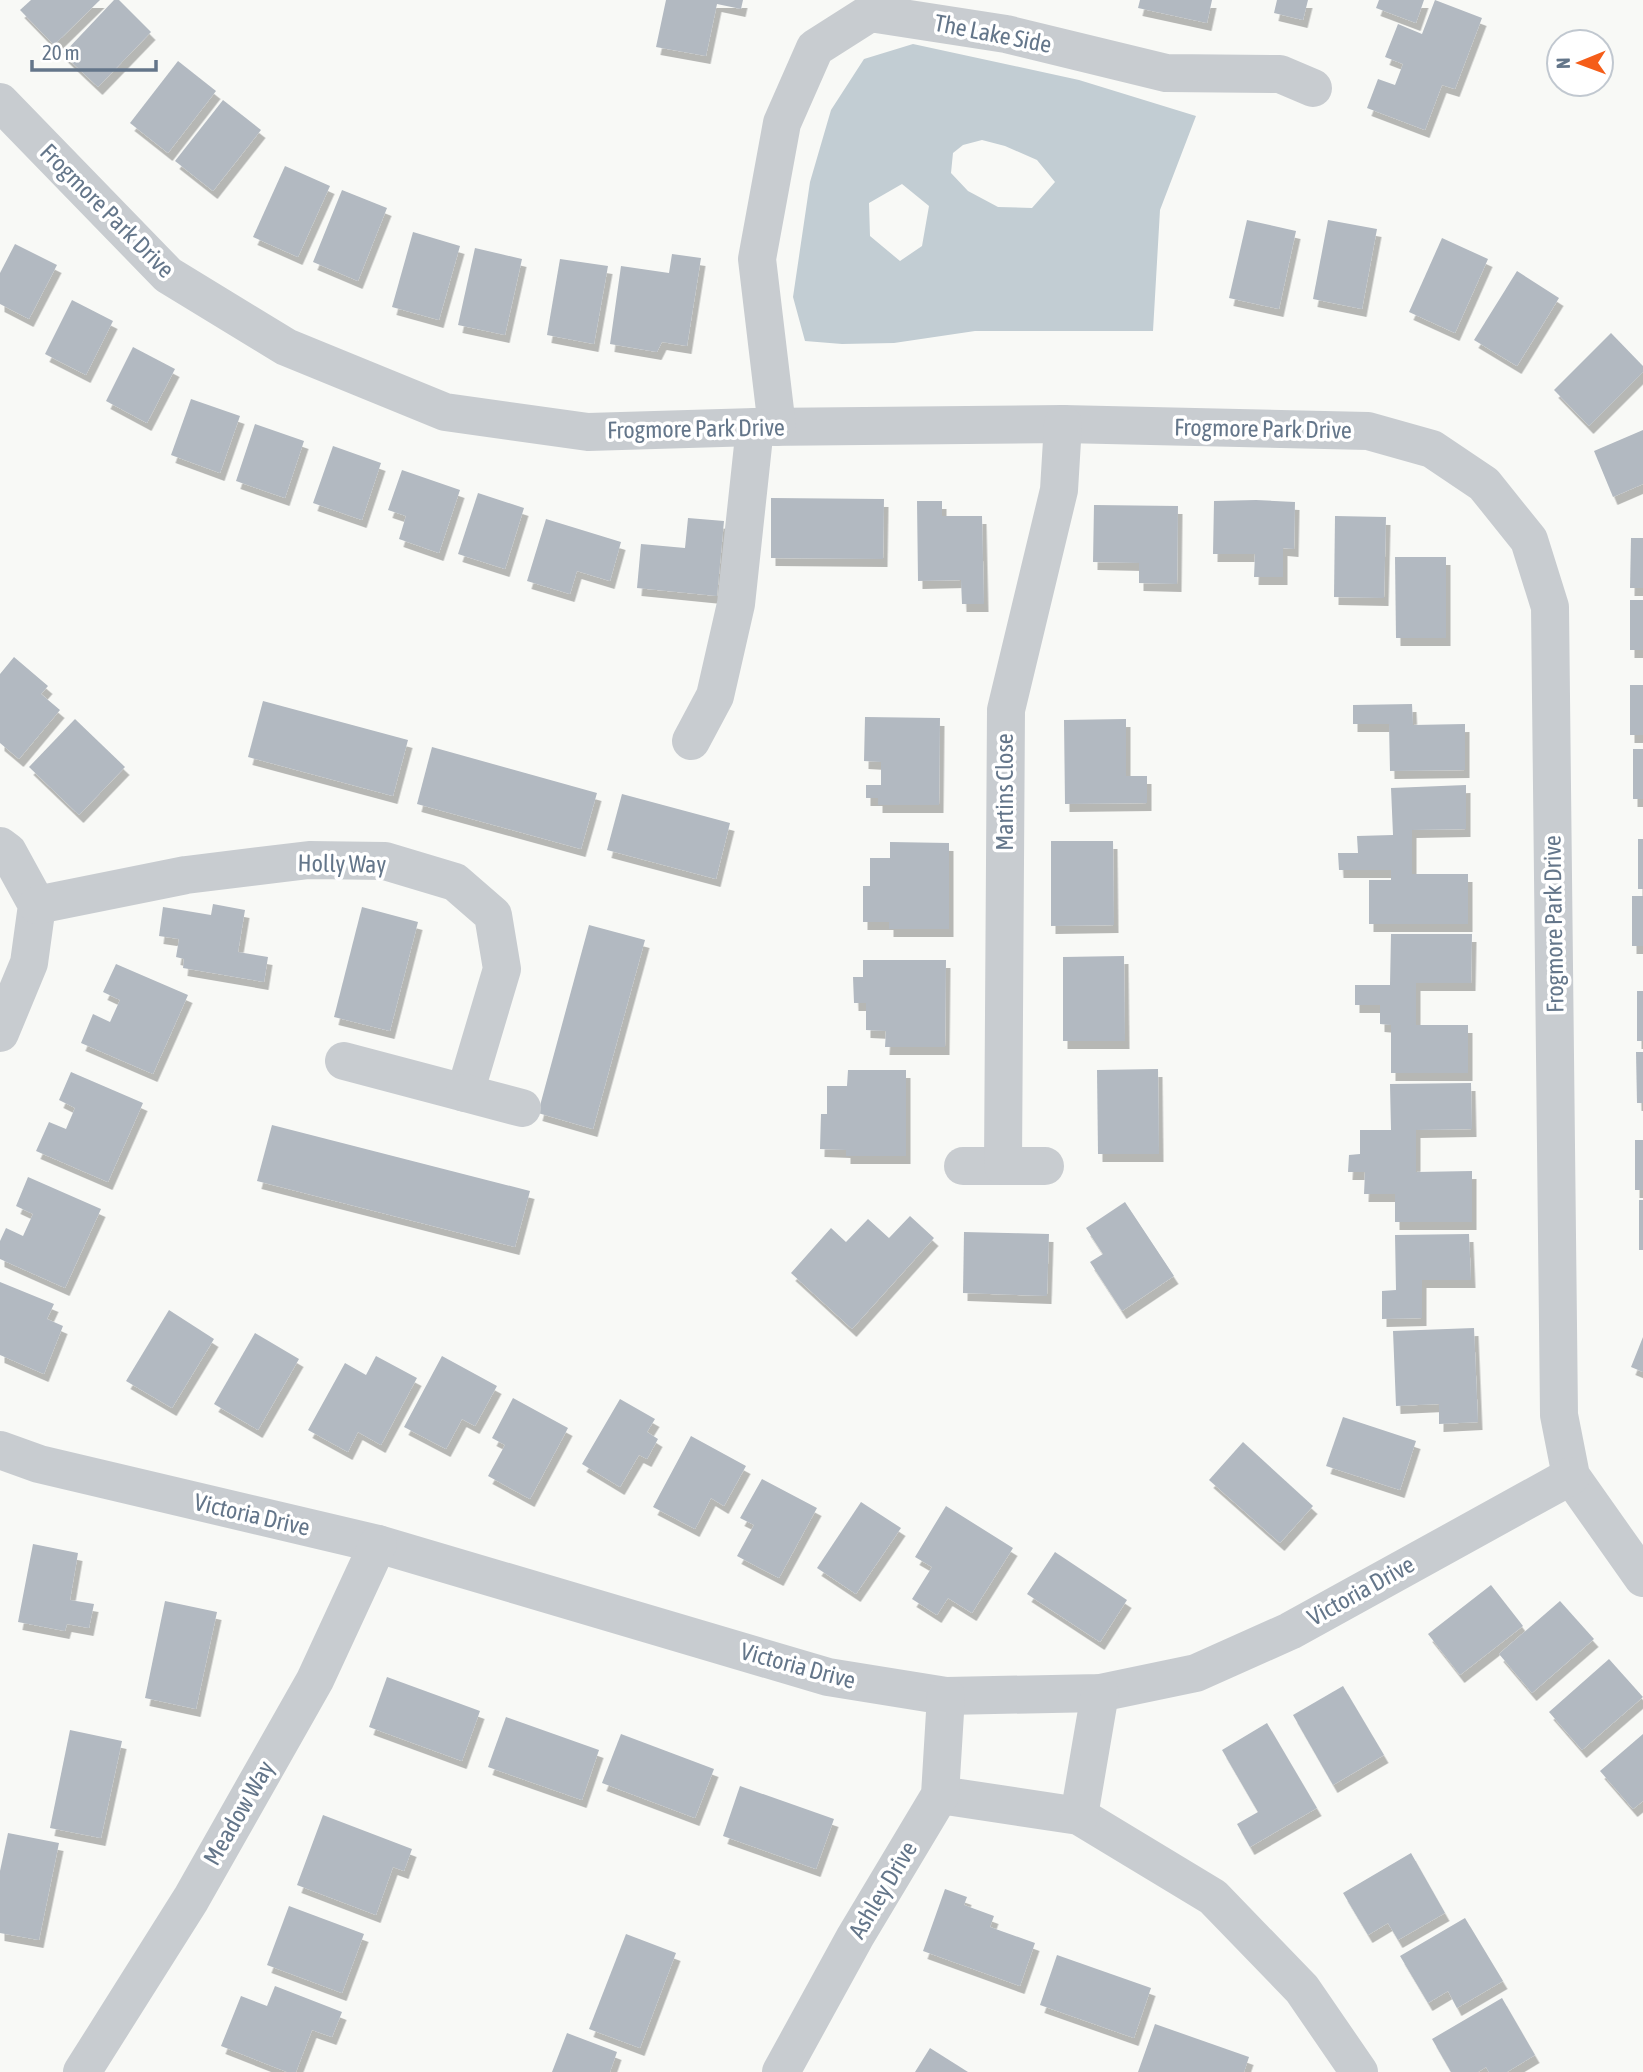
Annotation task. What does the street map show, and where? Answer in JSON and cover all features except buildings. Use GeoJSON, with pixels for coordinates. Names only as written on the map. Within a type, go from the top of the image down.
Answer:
{"type":"FeatureCollection","features":[{"type":"Feature","properties":{"kind":"street","name":"The Lake Side"},"geometry":{"type":"LineString","coordinates":[[691,741],[715,696],[736,604],[766,427],[757,259],[782,123],[815,48],[870,13],[1006,34],[1166,73],[1280,74],[1313,88]]}},
{"type":"Feature","properties":{"kind":"street","name":"Frogmore Park Drive"},"geometry":{"type":"LineString","coordinates":[[0,102],[169,275],[286,347],[445,412],[588,432],[1063,424],[1368,431],[1432,449],[1484,484],[1529,540],[1550,607],[1559,1415],[1571,1476],[1643,1578]]}},
{"type":"Feature","properties":{"kind":"street","name":"Martins Close"},"geometry":{"type":"LineString","coordinates":[[1003,1166],[1006,710],[1059,490],[1063,424]]}},
{"type":"Feature","properties":{"kind":"street"},"geometry":{"type":"LineString","coordinates":[[0,846],[8,852],[37,905],[29,962],[0,1033]]}},
{"type":"Feature","properties":{"kind":"street","name":"Holly Way"},"geometry":{"type":"LineString","coordinates":[[37,905],[186,875],[309,860],[385,861],[455,882],[493,915],[502,969],[466,1093]]}},
{"type":"Feature","properties":{"kind":"street"},"geometry":{"type":"LineString","coordinates":[[344,1061],[522,1108]]}},
{"type":"Feature","properties":{"kind":"street"},"geometry":{"type":"LineString","coordinates":[[963,1166],[1045,1166]]}},
{"type":"Feature","properties":{"kind":"street","name":"Victoria Drive"},"geometry":{"type":"LineString","coordinates":[[0,1450],[39,1464],[377,1544],[828,1677],[946,1696],[1100,1693],[1196,1673],[1290,1631],[1571,1476]]}},
{"type":"Feature","properties":{"kind":"street","name":"Meadow Way"},"geometry":{"type":"LineString","coordinates":[[82,2072],[191,1899],[308,1692],[377,1544]]}},
{"type":"Feature","properties":{"kind":"street"},"geometry":{"type":"LineString","coordinates":[[1079,1816],[1100,1693]]}},
{"type":"Feature","properties":{"kind":"street","name":"Ashley Drive"},"geometry":{"type":"LineString","coordinates":[[781,2072],[855,1937],[940,1795],[946,1696]]}},
{"type":"Feature","properties":{"kind":"street"},"geometry":{"type":"LineString","coordinates":[[940,1795],[1079,1816],[1213,1897],[1303,1989],[1359,2072]]}},
{"type":"Feature","properties":{"kind":"shaded area"},"geometry":{"type":"Polygon","coordinates":[[[913,44],[1079,80],[1196,116],[1160,210],[1153,331],[975,331],[894,343],[842,344],[805,341],[793,297],[810,182],[831,110],[864,59],[913,44]],[[982,140],[963,145],[953,153],[951,173],[968,191],[998,207],[1032,208],[1055,182],[1037,160],[1005,146],[982,140]],[[902,184],[869,203],[870,236],[900,261],[922,246],[929,206],[902,184]]]}}]}
